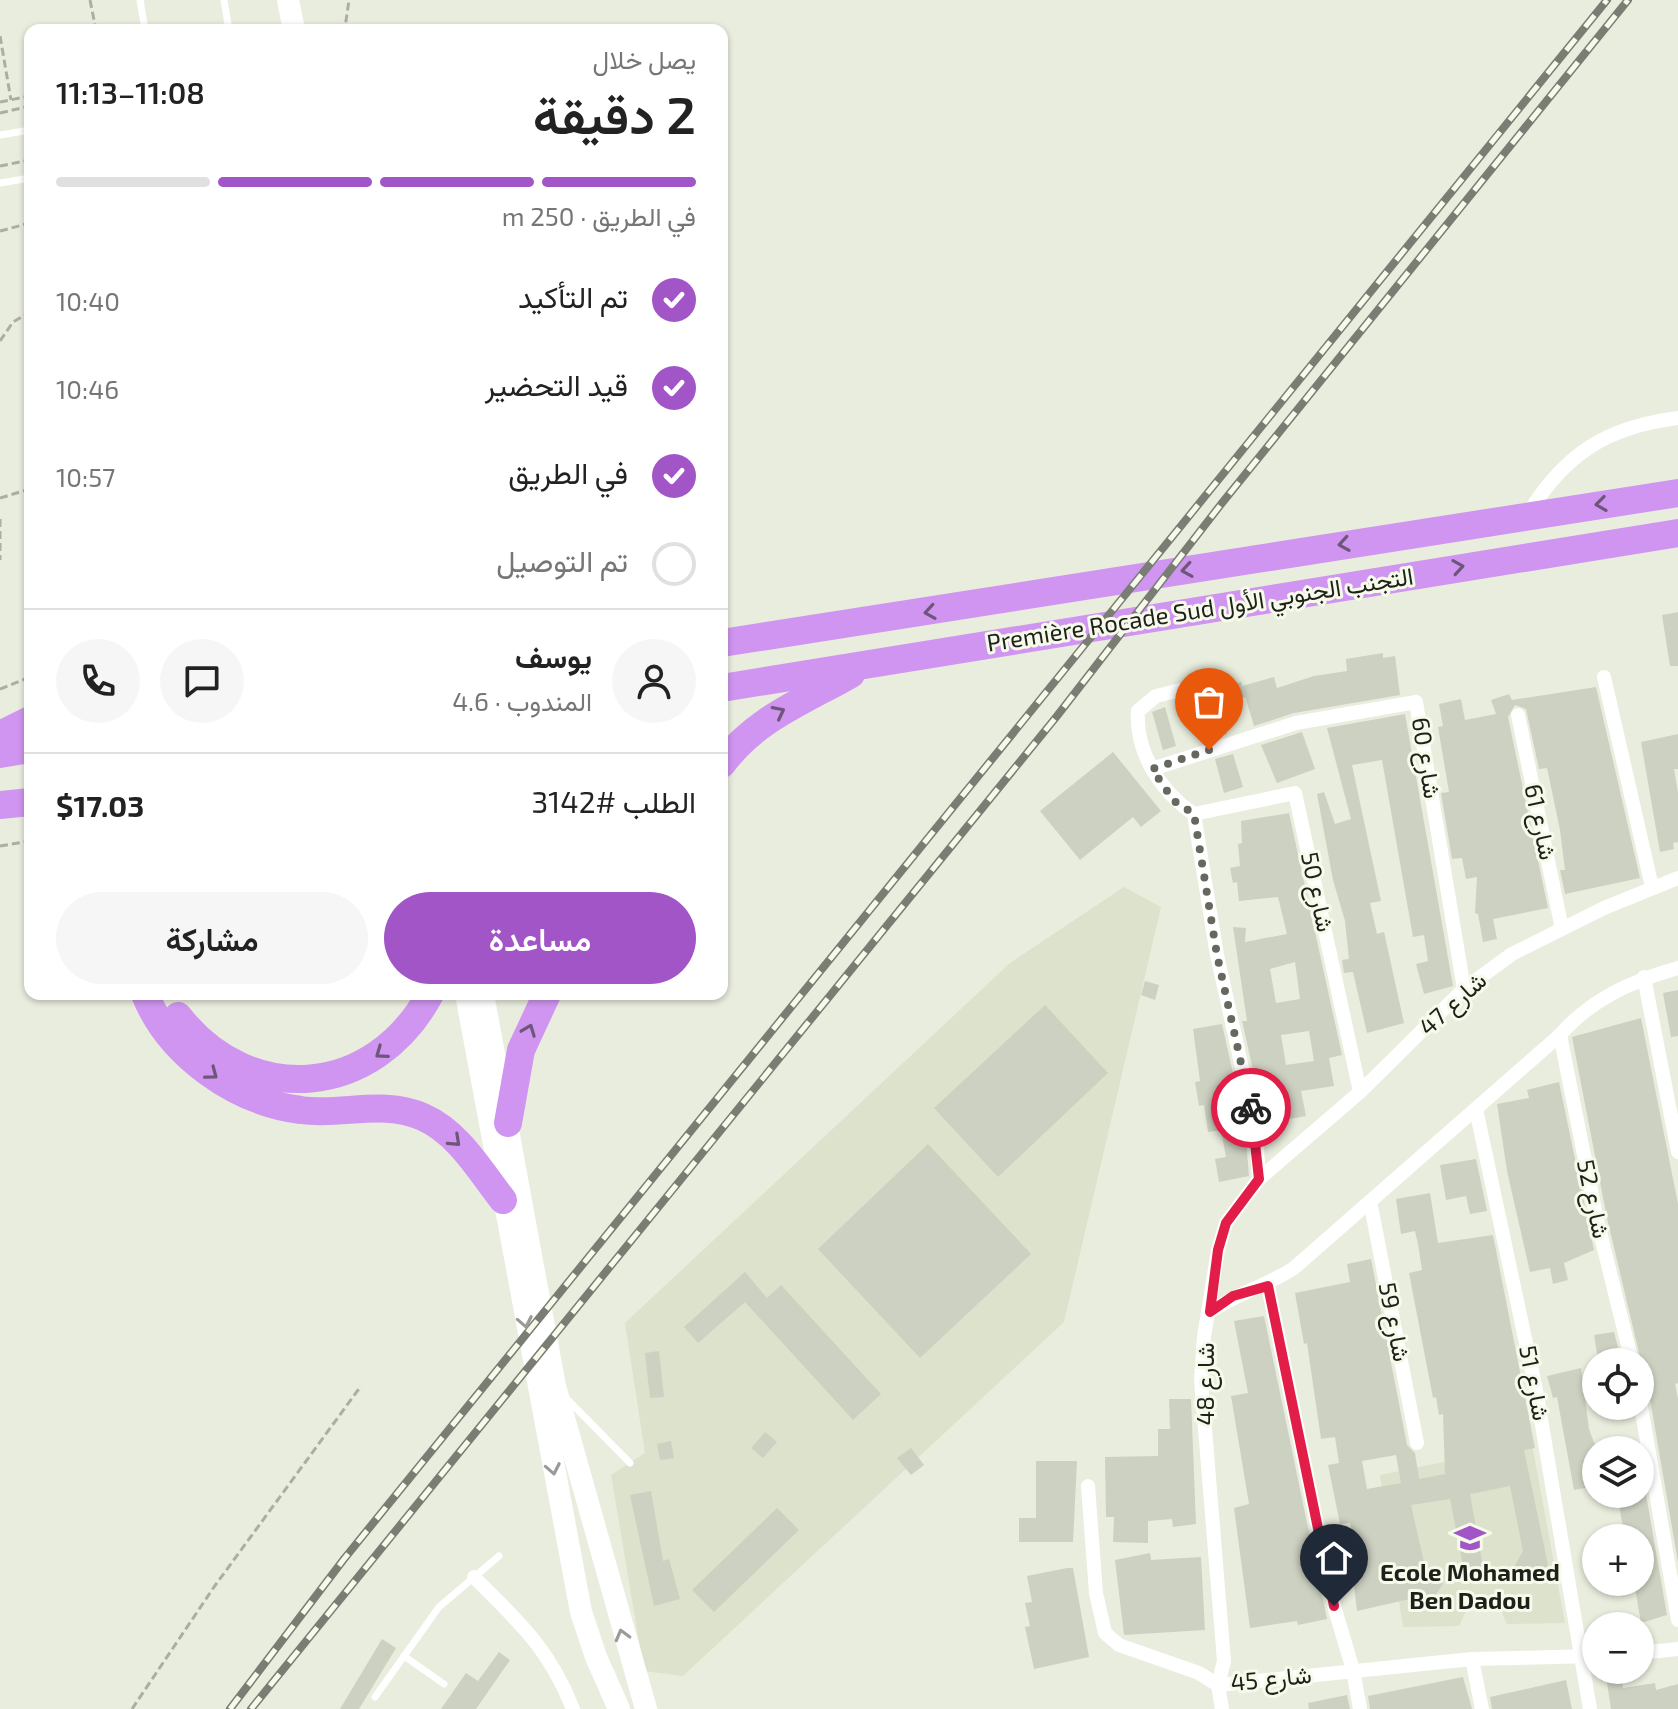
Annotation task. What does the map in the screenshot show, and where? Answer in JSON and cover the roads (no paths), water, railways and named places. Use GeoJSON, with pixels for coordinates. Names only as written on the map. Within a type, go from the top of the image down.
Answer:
{"type":"FeatureCollection","features":[{"type":"Feature","properties":{"kind":"highway","name":"Première Rocade Sud التجنب الجنوبي الأول"},"geometry":{"type":"LineString","coordinates":[[728,642],[1678,493]]}},
{"type":"Feature","properties":{"kind":"highway","name":"Première Rocade Sud التجنب الجنوبي الأول"},"geometry":{"type":"LineString","coordinates":[[728,687],[1215,605],[1678,533]]}},
{"type":"Feature","properties":{"kind":"highway"},"geometry":{"type":"LineString","coordinates":[[728,624],[884,619]]}},
{"type":"Feature","properties":{"kind":"highway"},"geometry":{"type":"LineString","coordinates":[[728,756],[738,742],[764,720],[866,665]]}},
{"type":"Feature","properties":{"kind":"highway"},"geometry":{"type":"LineString","coordinates":[[0,735],[24,723]]}},
{"type":"Feature","properties":{"kind":"highway"},"geometry":{"type":"LineString","coordinates":[[0,754],[24,750]]}},
{"type":"Feature","properties":{"kind":"highway"},"geometry":{"type":"LineString","coordinates":[[0,805],[24,803]]}},
{"type":"Feature","properties":{"kind":"highway"},"geometry":{"type":"LineString","coordinates":[[148,1000],[165,1029],[193,1060],[225,1084],[259,1099],[301,1110],[379,1107],[423,1117],[462,1147],[503,1200]]}},
{"type":"Feature","properties":{"kind":"highway"},"geometry":{"type":"LineString","coordinates":[[168,1000],[184,1024],[208,1047],[235,1064],[264,1075],[293,1080],[344,1073],[367,1063],[409,1029],[426,1000]]}},
{"type":"Feature","properties":{"kind":"highway"},"geometry":{"type":"LineString","coordinates":[[508,1123],[521,1050],[544,1000]]}},
{"type":"Feature","properties":{"kind":"main road"},"geometry":{"type":"LineString","coordinates":[[288,0],[293,24]]}},
{"type":"Feature","properties":{"kind":"main road"},"geometry":{"type":"LineString","coordinates":[[303,0],[308,24]]}},
{"type":"Feature","properties":{"kind":"main road"},"geometry":{"type":"LineString","coordinates":[[467,1000],[503,1200],[520,1249]]}},
{"type":"Feature","properties":{"kind":"main road"},"geometry":{"type":"LineString","coordinates":[[484,1000],[508,1123],[520,1249],[547,1389],[581,1612],[596,1657],[619,1709]]}},
{"type":"Feature","properties":{"kind":"main road"},"geometry":{"type":"LineString","coordinates":[[547,1389],[646,1709]]}},
{"type":"Feature","properties":{"kind":"street"},"geometry":{"type":"LineString","coordinates":[[1527,515],[1546,484],[1581,449],[1622,432],[1678,418]]}},
{"type":"Feature","properties":{"kind":"street"},"geometry":{"type":"LineString","coordinates":[[1604,677],[1652,887]]}},
{"type":"Feature","properties":{"kind":"street"},"geometry":{"type":"LineString","coordinates":[[1201,685],[1156,696],[1138,711],[1136,729],[1152,769],[1174,801],[1194,814],[1217,955],[1256,1131],[1259,1179]]}},
{"type":"Feature","properties":{"kind":"street","name":"شارع 60"},"geometry":{"type":"LineString","coordinates":[[1152,769],[1296,723],[1416,702],[1464,989]]}},
{"type":"Feature","properties":{"kind":"street","name":"شارع 61"},"geometry":{"type":"LineString","coordinates":[[1518,715],[1562,929]]}},
{"type":"Feature","properties":{"kind":"street","name":"شارع 50"},"geometry":{"type":"LineString","coordinates":[[1194,814],[1295,793],[1360,1092]]}},
{"type":"Feature","properties":{"kind":"street","name":"شارع 47"},"geometry":{"type":"LineString","coordinates":[[1259,1179],[1360,1092],[1464,989],[1512,954],[1652,887],[1678,878]]}},
{"type":"Feature","properties":{"kind":"street"},"geometry":{"type":"LineString","coordinates":[[1210,1312],[1233,1296],[1268,1286],[1560,1035],[1580,1011],[1644,977],[1678,968]]}},
{"type":"Feature","properties":{"kind":"street"},"geometry":{"type":"LineString","coordinates":[[1644,977],[1678,1152]]}},
{"type":"Feature","properties":{"kind":"street","name":"شارع 52"},"geometry":{"type":"LineString","coordinates":[[1560,1035],[1597,1220],[1629,1348]]}},
{"type":"Feature","properties":{"kind":"street","name":"شارع 51"},"geometry":{"type":"LineString","coordinates":[[1476,1109],[1536,1390],[1590,1709]]}},
{"type":"Feature","properties":{"kind":"street","name":"شارع 48"},"geometry":{"type":"LineString","coordinates":[[1222,1709],[1218,1685],[1224,1661],[1201,1380],[1204,1337],[1218,1250],[1226,1223],[1259,1179]]}},
{"type":"Feature","properties":{"kind":"street","name":"شارع 59"},"geometry":{"type":"LineString","coordinates":[[1370,1201],[1417,1443]]}},
{"type":"Feature","properties":{"kind":"street"},"geometry":{"type":"LineString","coordinates":[[1268,1286],[1334,1606],[1353,1670],[1360,1709]]}},
{"type":"Feature","properties":{"kind":"street"},"geometry":{"type":"LineString","coordinates":[[1643,1420],[1678,1620]]}},
{"type":"Feature","properties":{"kind":"street","name":"شارع 45"},"geometry":{"type":"LineString","coordinates":[[1088,1486],[1096,1593],[1105,1633],[1119,1645],[1199,1673],[1218,1685],[1472,1659],[1582,1658]]}},
{"type":"Feature","properties":{"kind":"street"},"geometry":{"type":"LineString","coordinates":[[474,1577],[536,1640],[558,1671],[573,1709]]}},
{"type":"Feature","properties":{"kind":"street"},"geometry":{"type":"LineString","coordinates":[[1654,1652],[1678,1649]]}},
{"type":"Feature","properties":{"kind":"street"},"geometry":{"type":"LineString","coordinates":[[1472,1659],[1482,1709]]}},
{"type":"Feature","properties":{"kind":"lane"},"geometry":{"type":"LineString","coordinates":[[140,0],[144,24]]}},
{"type":"Feature","properties":{"kind":"lane"},"geometry":{"type":"LineString","coordinates":[[224,0],[228,24]]}},
{"type":"Feature","properties":{"kind":"lane"},"geometry":{"type":"LineString","coordinates":[[0,135],[24,131]]}},
{"type":"Feature","properties":{"kind":"lane"},"geometry":{"type":"LineString","coordinates":[[0,183],[24,179]]}},
{"type":"Feature","properties":{"kind":"lane"},"geometry":{"type":"LineString","coordinates":[[547,1389],[630,1463]]}},
{"type":"Feature","properties":{"kind":"lane"},"geometry":{"type":"LineString","coordinates":[[375,1697],[439,1607],[499,1556]]}},
{"type":"Feature","properties":{"kind":"lane"},"geometry":{"type":"LineString","coordinates":[[404,1656],[444,1684]]}},
{"type":"Feature","properties":{"kind":"railway"},"geometry":{"type":"LineString","coordinates":[[230,1709],[344,1559],[1607,0]]}},
{"type":"Feature","properties":{"kind":"railway"},"geometry":{"type":"LineString","coordinates":[[251,1709],[1057,716],[1222,503],[1628,0]]}},
{"type":"Feature","properties":{"kind":"place","name":"Ecole Mohamed Ben Dadou"},"geometry":{"type":"Point","coordinates":[1470,1538]}}]}
